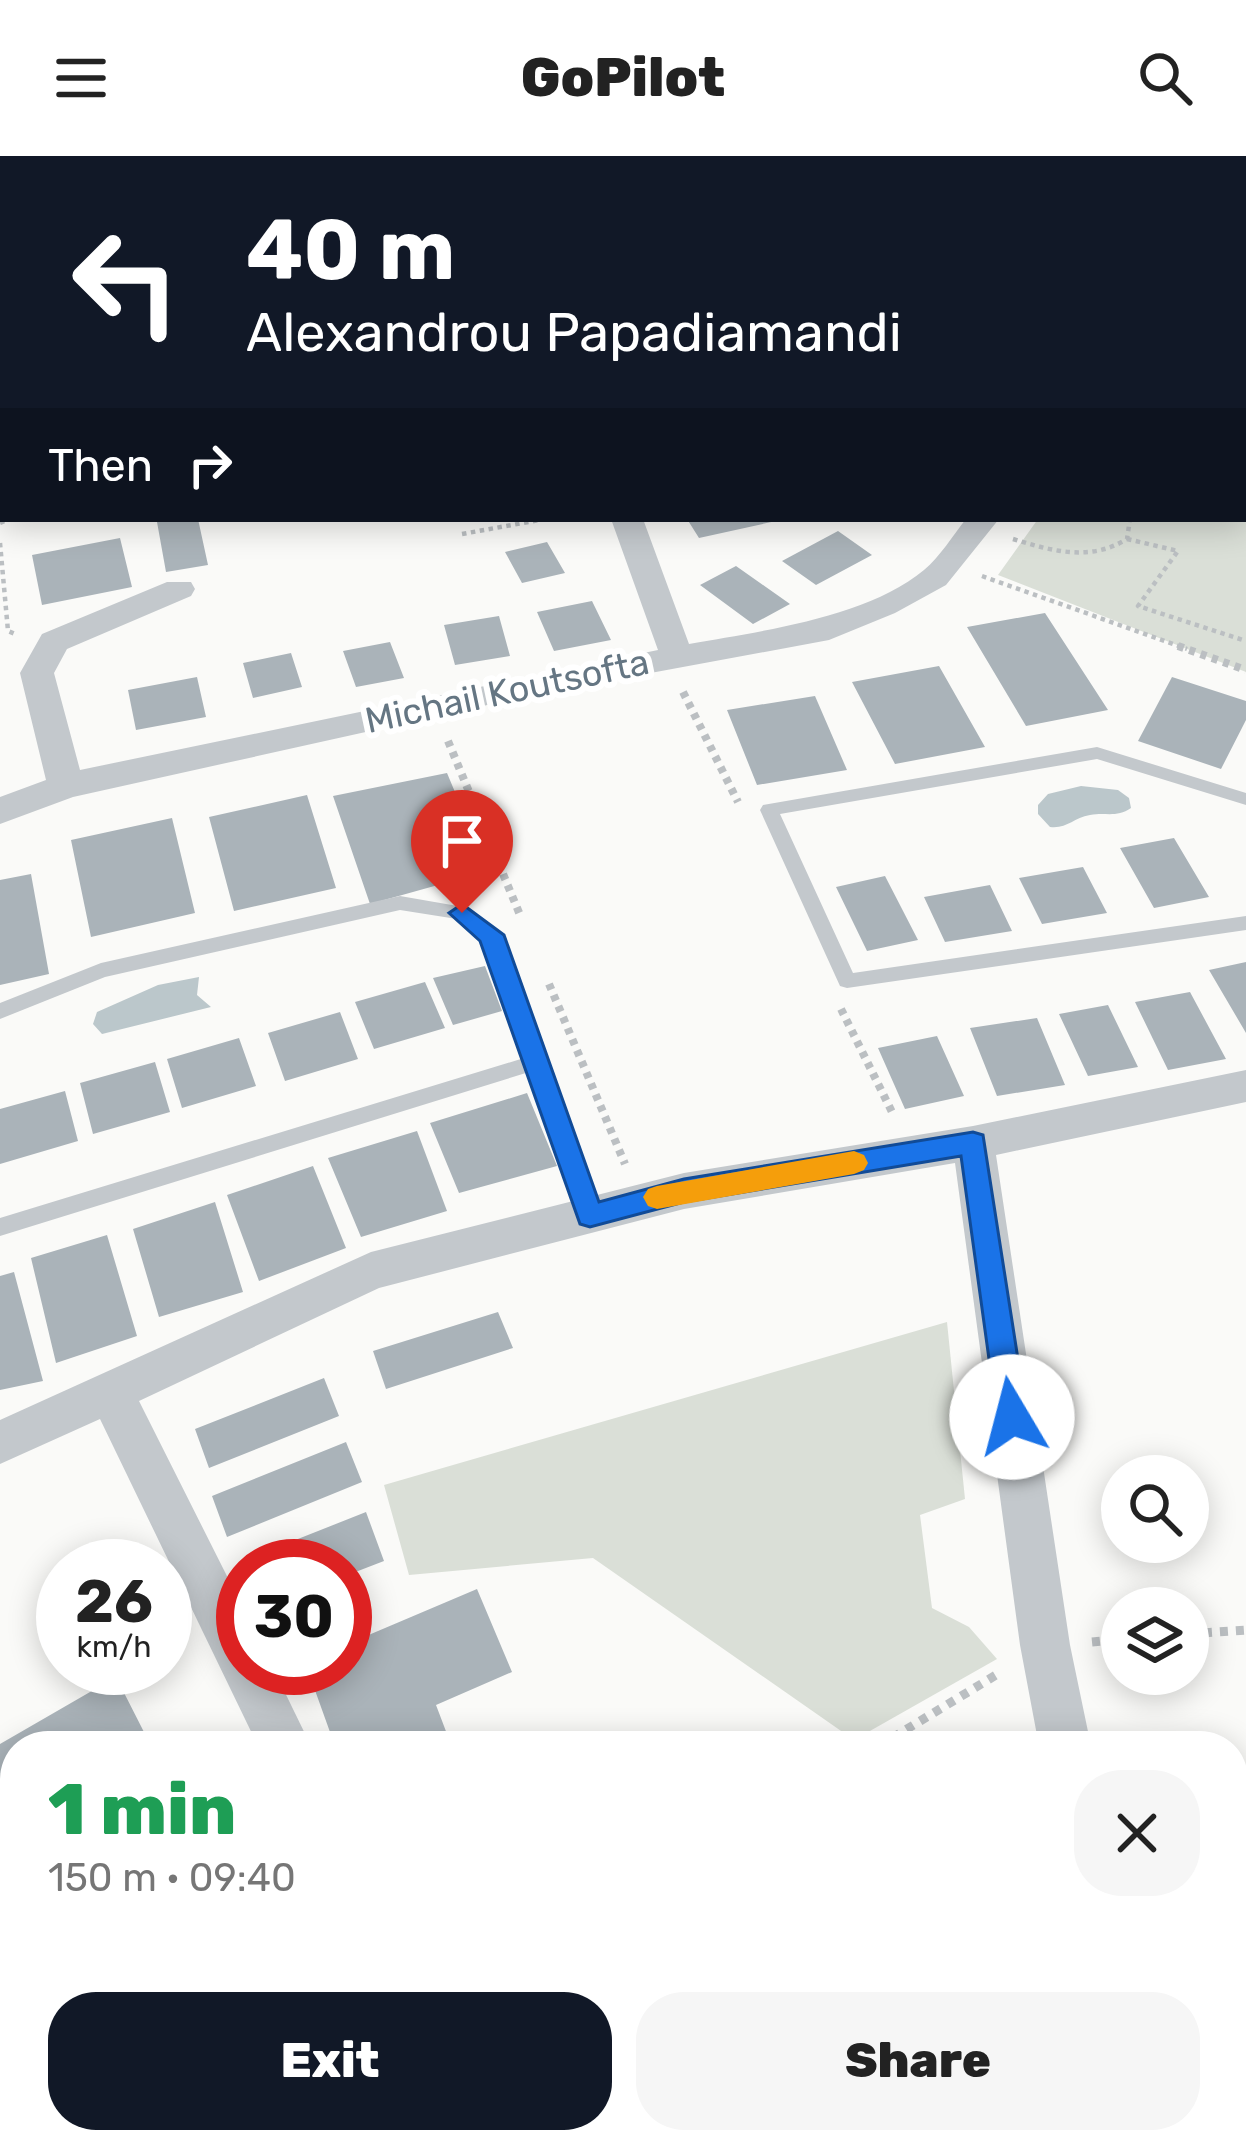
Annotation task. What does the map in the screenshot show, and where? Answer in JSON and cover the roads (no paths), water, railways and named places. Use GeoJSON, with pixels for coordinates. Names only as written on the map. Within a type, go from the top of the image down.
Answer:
{"type":"FeatureCollection","features":[{"type":"Feature","properties":{"kind":"street"},"geometry":{"type":"LineString","coordinates":[[628,522],[677,656]]}},
{"type":"Feature","properties":{"kind":"street","name":"Michail Koutsofta"},"geometry":{"type":"LineString","coordinates":[[0,812],[66,786],[677,656],[817,632],[935,578],[944,564],[997,529]]}},
{"type":"Feature","properties":{"kind":"street"},"geometry":{"type":"LineString","coordinates":[[66,786],[37,673],[48,652],[54,642],[179,589]]}},
{"type":"Feature","properties":{"kind":"street"},"geometry":{"type":"LineString","coordinates":[[0,1443],[371,1271],[684,1191],[973,1143],[1246,1086]]}},
{"type":"Feature","properties":{"kind":"street"},"geometry":{"type":"LineString","coordinates":[[973,1143],[1045,1645],[1062,1731]]}},
{"type":"Feature","properties":{"kind":"street"},"geometry":{"type":"LineString","coordinates":[[109,1389],[216,1606]]}},
{"type":"Feature","properties":{"kind":"street"},"geometry":{"type":"LineString","coordinates":[[260,1695],[278,1731]]}},
{"type":"Feature","properties":{"kind":"lane"},"geometry":{"type":"LineString","coordinates":[[1246,799],[1097,753],[769,810],[847,981],[1246,923]]}},
{"type":"Feature","properties":{"kind":"lane"},"geometry":{"type":"LineString","coordinates":[[0,1011],[101,970],[400,903],[462,913],[491,935],[590,1216]]}},
{"type":"Feature","properties":{"kind":"lane"},"geometry":{"type":"LineString","coordinates":[[0,1227],[536,1062]]}}]}
